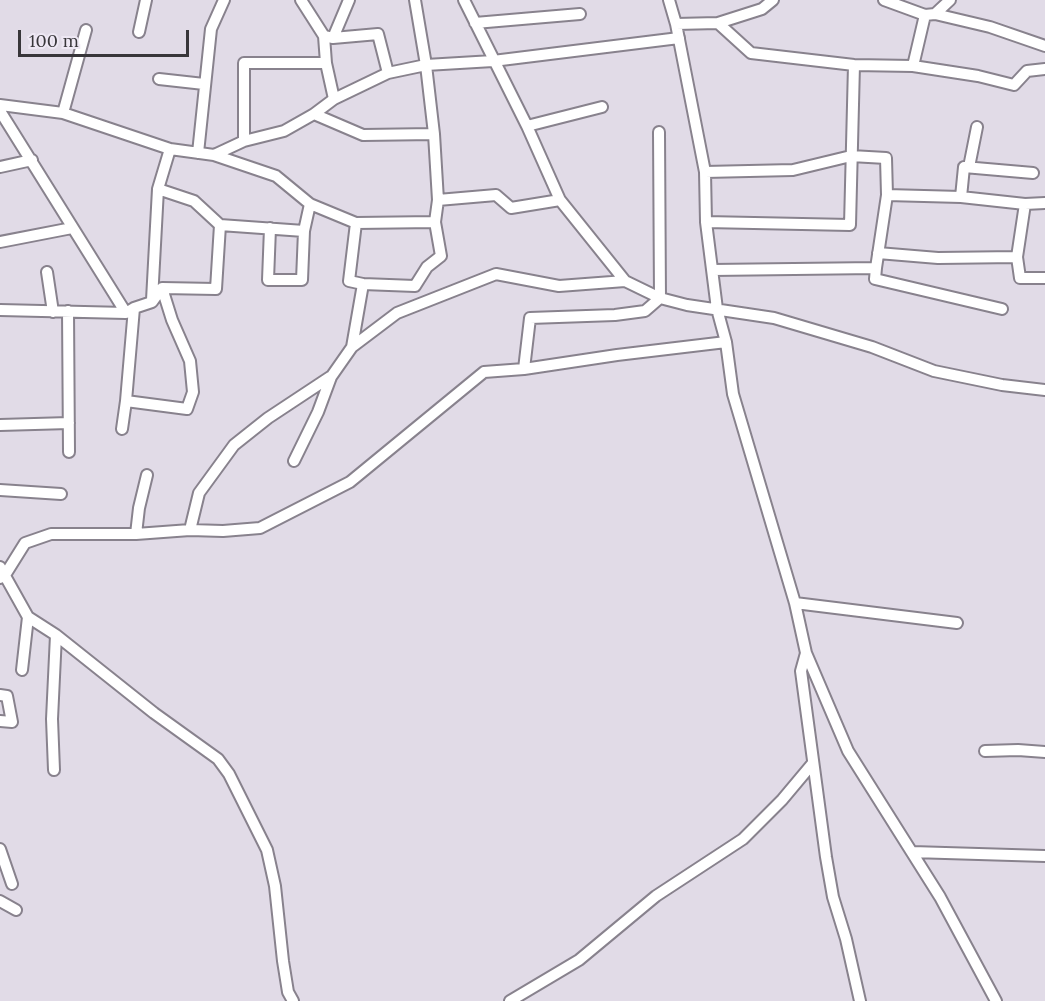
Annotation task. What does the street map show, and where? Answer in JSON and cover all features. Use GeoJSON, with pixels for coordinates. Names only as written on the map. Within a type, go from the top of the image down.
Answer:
{"type":"FeatureCollection","features":[{"type":"Feature","properties":{"kind":"street"},"geometry":{"type":"LineString","coordinates":[[139,32],[146,0]]}},
{"type":"Feature","properties":{"kind":"street"},"geometry":{"type":"LineString","coordinates":[[198,153],[211,29],[224,0]]}},
{"type":"Feature","properties":{"kind":"street"},"geometry":{"type":"LineString","coordinates":[[301,0],[328,37]]}},
{"type":"Feature","properties":{"kind":"street"},"geometry":{"type":"LineString","coordinates":[[334,99],[326,63],[328,37],[349,0]]}},
{"type":"Feature","properties":{"kind":"street"},"geometry":{"type":"LineString","coordinates":[[356,223],[349,281],[363,284],[416,286],[427,267],[441,256],[435,222],[438,200],[434,134],[415,0]]}},
{"type":"Feature","properties":{"kind":"street"},"geometry":{"type":"LineString","coordinates":[[464,0],[527,126],[560,200],[625,281],[660,298],[774,318],[872,347],[934,371],[1002,385],[1045,390]]}},
{"type":"Feature","properties":{"kind":"street"},"geometry":{"type":"LineString","coordinates":[[669,0],[679,38],[705,172],[706,222],[712,270],[733,394],[795,603],[806,653],[848,751],[940,897],[996,1001]]}},
{"type":"Feature","properties":{"kind":"street"},"geometry":{"type":"LineString","coordinates":[[676,24],[718,24],[762,9],[773,0]]}},
{"type":"Feature","properties":{"kind":"street"},"geometry":{"type":"LineString","coordinates":[[884,0],[930,15],[990,27],[1045,46]]}},
{"type":"Feature","properties":{"kind":"street"},"geometry":{"type":"LineString","coordinates":[[913,66],[930,15],[950,0]]}},
{"type":"Feature","properties":{"kind":"street"},"geometry":{"type":"LineString","coordinates":[[475,22],[580,14]]}},
{"type":"Feature","properties":{"kind":"street"},"geometry":{"type":"LineString","coordinates":[[718,24],[751,53],[854,65],[913,66],[978,76],[1014,85],[1027,71],[1045,69]]}},
{"type":"Feature","properties":{"kind":"street"},"geometry":{"type":"LineString","coordinates":[[63,113],[86,30]]}},
{"type":"Feature","properties":{"kind":"street"},"geometry":{"type":"LineString","coordinates":[[328,37],[378,34],[388,73]]}},
{"type":"Feature","properties":{"kind":"street"},"geometry":{"type":"LineString","coordinates":[[214,155],[244,141],[285,131],[334,99],[388,73],[426,65],[493,61],[679,38]]}},
{"type":"Feature","properties":{"kind":"street"},"geometry":{"type":"LineString","coordinates":[[244,141],[244,63],[326,63]]}},
{"type":"Feature","properties":{"kind":"street"},"geometry":{"type":"LineString","coordinates":[[706,222],[850,225],[854,65]]}},
{"type":"Feature","properties":{"kind":"street"},"geometry":{"type":"LineString","coordinates":[[159,79],[204,84]]}},
{"type":"Feature","properties":{"kind":"street"},"geometry":{"type":"LineString","coordinates":[[0,105],[63,113],[170,149],[214,155],[276,176],[309,204],[356,223],[435,222]]}},
{"type":"Feature","properties":{"kind":"street"},"geometry":{"type":"LineString","coordinates":[[527,126],[602,107]]}},
{"type":"Feature","properties":{"kind":"street"},"geometry":{"type":"LineString","coordinates":[[314,114],[363,135],[434,134]]}},
{"type":"Feature","properties":{"kind":"street"},"geometry":{"type":"LineString","coordinates":[[2,117],[32,160],[72,228],[130,310],[126,401],[122,429]]}},
{"type":"Feature","properties":{"kind":"street"},"geometry":{"type":"LineString","coordinates":[[969,166],[977,127]]}},
{"type":"Feature","properties":{"kind":"street"},"geometry":{"type":"LineString","coordinates":[[524,369],[530,318],[615,315],[645,311],[660,298],[659,132]]}},
{"type":"Feature","properties":{"kind":"street"},"geometry":{"type":"LineString","coordinates":[[152,302],[158,189],[170,149]]}},
{"type":"Feature","properties":{"kind":"street"},"geometry":{"type":"LineString","coordinates":[[705,172],[793,170],[851,156],[886,158],[887,195],[874,279],[1002,309]]}},
{"type":"Feature","properties":{"kind":"street"},"geometry":{"type":"LineString","coordinates":[[0,167],[32,160]]}},
{"type":"Feature","properties":{"kind":"street"},"geometry":{"type":"LineString","coordinates":[[962,197],[963,167],[1033,173]]}},
{"type":"Feature","properties":{"kind":"street"},"geometry":{"type":"LineString","coordinates":[[158,189],[194,201],[220,225],[304,231]]}},
{"type":"Feature","properties":{"kind":"street"},"geometry":{"type":"LineString","coordinates":[[438,200],[496,195],[511,208],[560,200]]}},
{"type":"Feature","properties":{"kind":"street"},"geometry":{"type":"LineString","coordinates":[[887,195],[962,197],[1025,204],[1045,203]]}},
{"type":"Feature","properties":{"kind":"street"},"geometry":{"type":"LineString","coordinates":[[270,228],[267,280],[302,280],[304,231],[309,204]]}},
{"type":"Feature","properties":{"kind":"street"},"geometry":{"type":"LineString","coordinates":[[1025,204],[1017,257],[1020,278],[1045,278]]}},
{"type":"Feature","properties":{"kind":"street"},"geometry":{"type":"LineString","coordinates":[[162,288],[216,290],[220,225]]}},
{"type":"Feature","properties":{"kind":"street"},"geometry":{"type":"LineString","coordinates":[[0,242],[72,228]]}},
{"type":"Feature","properties":{"kind":"street"},"geometry":{"type":"LineString","coordinates":[[878,253],[938,258],[1017,257]]}},
{"type":"Feature","properties":{"kind":"street"},"geometry":{"type":"LineString","coordinates":[[712,270],[876,268]]}},
{"type":"Feature","properties":{"kind":"street"},"geometry":{"type":"LineString","coordinates":[[46,272],[53,312]]}},
{"type":"Feature","properties":{"kind":"street"},"geometry":{"type":"LineString","coordinates":[[294,461],[318,412],[331,376],[352,347],[396,313],[496,274],[559,286],[625,281]]}},
{"type":"Feature","properties":{"kind":"street"},"geometry":{"type":"LineString","coordinates":[[352,347],[363,284]]}},
{"type":"Feature","properties":{"kind":"street"},"geometry":{"type":"LineString","coordinates":[[0,310],[53,312],[130,310],[152,302],[162,288]]}},
{"type":"Feature","properties":{"kind":"street"},"geometry":{"type":"LineString","coordinates":[[126,401],[187,409],[193,392],[190,361],[172,320],[162,288]]}},
{"type":"Feature","properties":{"kind":"street"},"geometry":{"type":"LineString","coordinates":[[68,310],[69,452]]}},
{"type":"Feature","properties":{"kind":"street"},"geometry":{"type":"LineString","coordinates":[[293,1001],[288,992],[282,961],[275,886],[267,850],[229,774],[218,759],[154,713],[56,634],[28,616],[2,573],[26,543],[51,534],[136,534],[260,528],[350,482],[484,372],[524,369],[726,342]]}},
{"type":"Feature","properties":{"kind":"street"},"geometry":{"type":"LineString","coordinates":[[190,530],[199,493],[234,445],[268,418],[331,376]]}},
{"type":"Feature","properties":{"kind":"street"},"geometry":{"type":"LineString","coordinates":[[0,425],[69,423]]}},
{"type":"Feature","properties":{"kind":"street"},"geometry":{"type":"LineString","coordinates":[[136,534],[139,508],[147,475]]}},
{"type":"Feature","properties":{"kind":"street"},"geometry":{"type":"LineString","coordinates":[[0,490],[61,494]]}},
{"type":"Feature","properties":{"kind":"street"},"geometry":{"type":"LineString","coordinates":[[795,603],[957,623]]}},
{"type":"Feature","properties":{"kind":"street"},"geometry":{"type":"LineString","coordinates":[[22,670],[28,616]]}},
{"type":"Feature","properties":{"kind":"street"},"geometry":{"type":"LineString","coordinates":[[54,770],[52,719],[56,634]]}},
{"type":"Feature","properties":{"kind":"street"},"geometry":{"type":"LineString","coordinates":[[806,653],[801,671],[833,897],[846,939],[860,1001]]}},
{"type":"Feature","properties":{"kind":"street"},"geometry":{"type":"LineString","coordinates":[[0,696],[7,696],[12,722],[0,722]]}},
{"type":"Feature","properties":{"kind":"street"},"geometry":{"type":"LineString","coordinates":[[985,751],[1045,752]]}},
{"type":"Feature","properties":{"kind":"street"},"geometry":{"type":"LineString","coordinates":[[510,1001],[579,960],[656,896],[743,839],[782,800],[813,763]]}},
{"type":"Feature","properties":{"kind":"street"},"geometry":{"type":"LineString","coordinates":[[0,849],[12,884]]}},
{"type":"Feature","properties":{"kind":"street"},"geometry":{"type":"LineString","coordinates":[[912,852],[1045,856]]}},
{"type":"Feature","properties":{"kind":"street"},"geometry":{"type":"LineString","coordinates":[[0,901],[16,910]]}}]}
